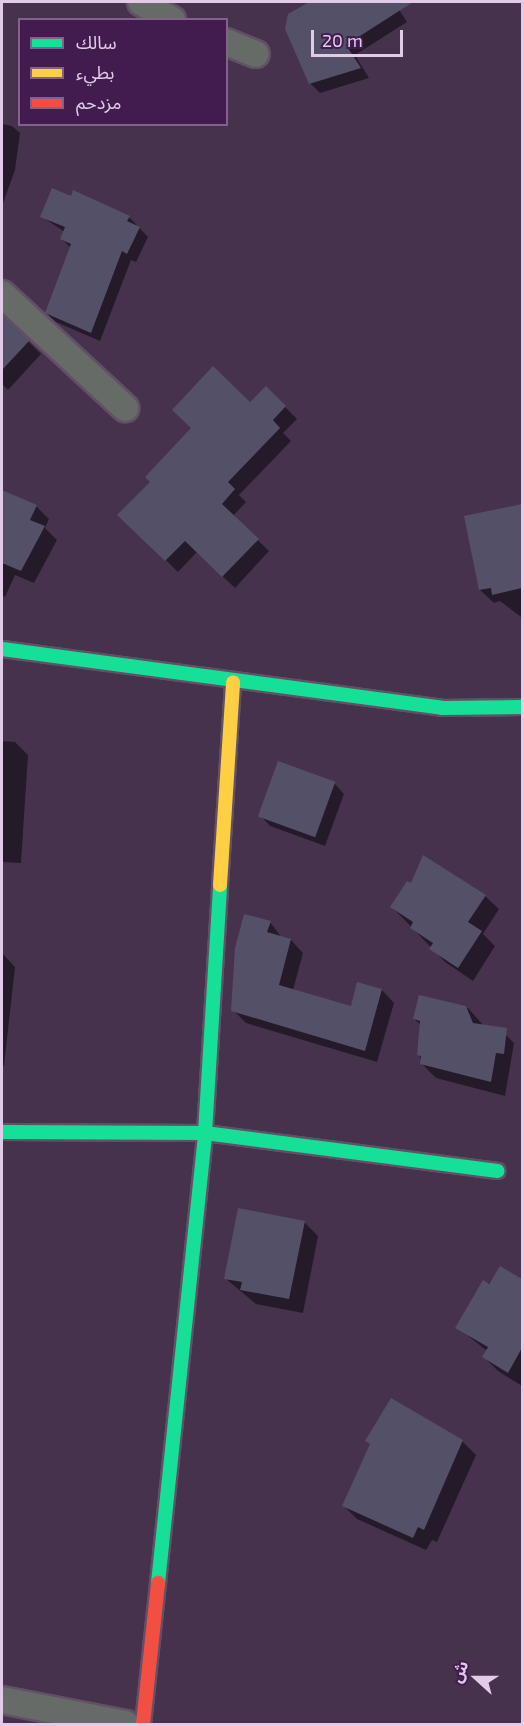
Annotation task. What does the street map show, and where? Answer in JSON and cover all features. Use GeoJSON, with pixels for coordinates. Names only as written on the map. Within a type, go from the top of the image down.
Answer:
{"type":"FeatureCollection","features":[{"type":"Feature","properties":{"kind":"street"},"geometry":{"type":"LineString","coordinates":[[141,2],[169,18]]}},
{"type":"Feature","properties":{"kind":"street"},"geometry":{"type":"LineString","coordinates":[[228,43],[256,54]]}},
{"type":"Feature","properties":{"kind":"street"},"geometry":{"type":"LineString","coordinates":[[2,294],[125,408]]}},
{"type":"Feature","properties":{"kind":"street"},"geometry":{"type":"LineString","coordinates":[[2,649],[233,682],[442,708],[522,707]]}},
{"type":"Feature","properties":{"kind":"street"},"geometry":{"type":"LineString","coordinates":[[143,1725],[205,1133],[233,682]]}},
{"type":"Feature","properties":{"kind":"street"},"geometry":{"type":"LineString","coordinates":[[2,1132],[205,1133],[498,1171]]}},
{"type":"Feature","properties":{"kind":"street"},"geometry":{"type":"LineString","coordinates":[[2,1700],[126,1725]]}},
{"type":"Feature","properties":{"kind":"building"},"geometry":{"type":"Polygon","coordinates":[[[309,2],[413,2],[346,45],[361,68],[309,84],[285,29],[288,14],[309,2]]]}},
{"type":"Feature","properties":{"kind":"building"},"geometry":{"type":"Polygon","coordinates":[[[52,188],[71,196],[73,190],[130,216],[127,221],[140,227],[127,254],[122,251],[91,333],[45,313],[71,244],[60,239],[65,227],[40,217],[52,188]]]}},
{"type":"Feature","properties":{"kind":"building"},"geometry":{"type":"Polygon","coordinates":[[[2,314],[30,340],[2,370],[2,314]]]}},
{"type":"Feature","properties":{"kind":"building"},"geometry":{"type":"Polygon","coordinates":[[[213,366],[250,402],[266,386],[286,406],[273,420],[280,428],[228,482],[235,489],[222,504],[259,539],[222,577],[185,541],[165,561],[117,515],[150,482],[145,477],[191,428],[172,410],[213,366]]]}},
{"type":"Feature","properties":{"kind":"building"},"geometry":{"type":"Polygon","coordinates":[[[2,490],[37,505],[30,520],[45,526],[21,571],[2,563],[2,490]]]}},
{"type":"Feature","properties":{"kind":"building"},"geometry":{"type":"Polygon","coordinates":[[[522,504],[522,588],[492,595],[491,588],[479,590],[464,516],[522,504]]]}},
{"type":"Feature","properties":{"kind":"building"},"geometry":{"type":"Polygon","coordinates":[[[278,761],[335,782],[315,837],[258,816],[278,761]]]}},
{"type":"Feature","properties":{"kind":"building"},"geometry":{"type":"Polygon","coordinates":[[[423,855],[486,895],[468,922],[482,931],[458,968],[429,949],[433,943],[410,928],[413,922],[390,907],[407,881],[411,883],[423,855]]]}},
{"type":"Feature","properties":{"kind":"building"},"geometry":{"type":"Polygon","coordinates":[[[244,914],[271,921],[267,932],[291,939],[279,985],[351,1006],[357,982],[382,989],[365,1051],[231,1011],[235,948],[244,914]]]}},
{"type":"Feature","properties":{"kind":"building"},"geometry":{"type":"Polygon","coordinates":[[[419,995],[466,1006],[473,1023],[507,1028],[504,1054],[496,1053],[491,1082],[420,1064],[421,1056],[417,1055],[420,1021],[413,1019],[419,995]]]}},
{"type":"Feature","properties":{"kind":"building"},"geometry":{"type":"Polygon","coordinates":[[[238,1208],[305,1221],[289,1299],[240,1290],[242,1282],[224,1279],[238,1208]]]}},
{"type":"Feature","properties":{"kind":"building"},"geometry":{"type":"Polygon","coordinates":[[[500,1266],[522,1279],[522,1348],[508,1373],[482,1357],[488,1347],[455,1328],[483,1280],[489,1284],[500,1266]]]}},
{"type":"Feature","properties":{"kind":"building"},"geometry":{"type":"Polygon","coordinates":[[[391,1398],[463,1440],[424,1530],[418,1527],[413,1538],[342,1506],[370,1444],[365,1441],[391,1398]]]}},
{"type":"Feature","properties":{"kind":"traffic: fast"},"geometry":{"type":"LineString","coordinates":[[2,649],[442,708],[522,707]]}},
{"type":"Feature","properties":{"kind":"traffic: fast"},"geometry":{"type":"LineString","coordinates":[[158,1583],[205,1133],[220,885]]}},
{"type":"Feature","properties":{"kind":"traffic: fast"},"geometry":{"type":"LineString","coordinates":[[2,1132],[205,1133],[498,1171]]}},
{"type":"Feature","properties":{"kind":"traffic: slow"},"geometry":{"type":"LineString","coordinates":[[220,885],[233,682]]}},
{"type":"Feature","properties":{"kind":"traffic: jam"},"geometry":{"type":"LineString","coordinates":[[143,1724],[158,1583]]}}]}
